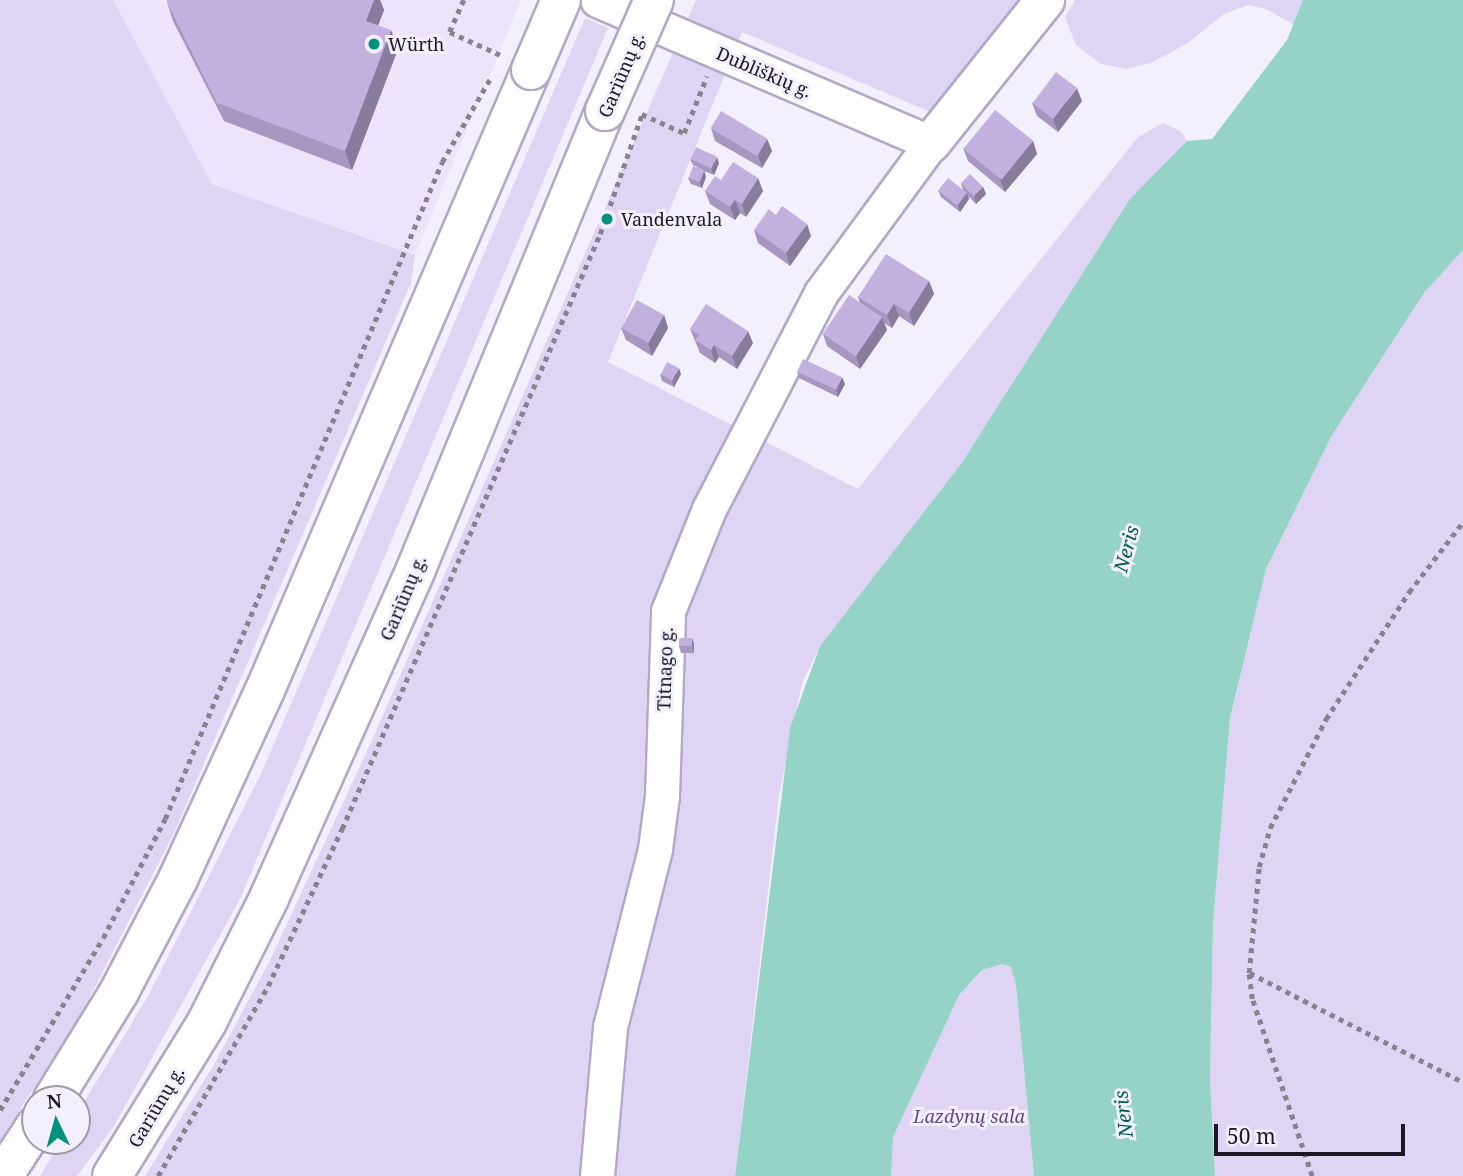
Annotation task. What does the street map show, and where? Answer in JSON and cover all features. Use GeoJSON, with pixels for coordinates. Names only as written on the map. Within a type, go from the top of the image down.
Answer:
{"type":"FeatureCollection","features":[{"type":"Feature","properties":{"kind":"highway"},"geometry":{"type":"LineString","coordinates":[[62,1085],[118,992],[178,879],[265,690],[561,0]]}},
{"type":"Feature","properties":{"kind":"highway","name":"Gariūnų g."},"geometry":{"type":"LineString","coordinates":[[112,1176],[207,1022],[275,886],[623,112],[654,0]]}},
{"type":"Feature","properties":{"kind":"highway"},"geometry":{"type":"LineString","coordinates":[[931,143],[1045,0]]}},
{"type":"Feature","properties":{"kind":"highway"},"geometry":{"type":"LineString","coordinates":[[3,1176],[21,1148]]}},
{"type":"Feature","properties":{"kind":"street","name":"Dubliškių g."},"geometry":{"type":"LineString","coordinates":[[597,0],[931,143]]}},
{"type":"Feature","properties":{"kind":"street","name":"Titnago g."},"geometry":{"type":"LineString","coordinates":[[597,1176],[610,1027],[655,849],[662,796],[668,611],[709,509],[821,293],[931,143]]}},
{"type":"Feature","properties":{"kind":"path"},"geometry":{"type":"LineString","coordinates":[[0,1110],[103,938],[165,819],[442,162],[503,57],[450,32],[464,0]]}},
{"type":"Feature","properties":{"kind":"path"},"geometry":{"type":"LineString","coordinates":[[623,112],[684,133],[690,118]]}},
{"type":"Feature","properties":{"kind":"path"},"geometry":{"type":"LineString","coordinates":[[1311,1176],[1252,999],[1249,973],[1259,867],[1270,828],[1326,719],[1409,592],[1463,522]]}},
{"type":"Feature","properties":{"kind":"path"},"geometry":{"type":"LineString","coordinates":[[1249,973],[1463,1082]]}},
{"type":"Feature","properties":{"kind":"shaded area"},"geometry":{"type":"Polygon","coordinates":[[[113,0],[521,0],[415,255],[212,184],[113,0]]]}},
{"type":"Feature","properties":{"kind":"green space"},"geometry":{"type":"Polygon","coordinates":[[[0,0],[113,0],[212,184],[415,255],[411,283],[175,831],[82,1012],[36,1085],[21,1085],[21,1108],[0,1141],[0,0]]]}},
{"type":"Feature","properties":{"kind":"green space"},"geometry":{"type":"Polygon","coordinates":[[[696,0],[1031,0],[933,113],[742,32],[608,362],[858,489],[1138,137],[1163,123],[1180,131],[1187,141],[1130,200],[961,464],[820,646],[802,683],[779,795],[735,1176],[145,1176],[216,1061],[271,958],[368,749],[696,0]]]}},
{"type":"Feature","properties":{"kind":"green space"},"geometry":{"type":"Polygon","coordinates":[[[1075,0],[1303,0],[1294,25],[1266,9],[1248,5],[1224,14],[1188,43],[1153,62],[1127,69],[1101,64],[1076,45],[1065,17],[1075,0]]]}},
{"type":"Feature","properties":{"kind":"green space"},"geometry":{"type":"Polygon","coordinates":[[[585,18],[608,28],[240,899],[114,1126],[77,1176],[40,1176],[53,1155],[91,1155],[91,1091],[148,996],[261,774],[585,18]]]}},
{"type":"Feature","properties":{"kind":"green space"},"geometry":{"type":"Polygon","coordinates":[[[1463,250],[1463,1176],[1215,1176],[1210,1080],[1213,924],[1230,718],[1266,569],[1332,435],[1424,293],[1463,250]]]}},
{"type":"Feature","properties":{"kind":"green space","name":"Lazdynų sala"},"geometry":{"type":"Polygon","coordinates":[[[1002,964],[1011,967],[1016,985],[1034,1176],[891,1176],[892,1137],[959,995],[982,970],[1002,964]]]}},
{"type":"Feature","properties":{"kind":"water","name":"Neris"},"geometry":{"type":"Polygon","coordinates":[[[1303,0],[1463,0],[1463,250],[1424,293],[1332,435],[1266,569],[1230,718],[1213,924],[1210,1080],[1215,1176],[1034,1176],[1016,985],[1011,967],[1002,964],[982,970],[959,995],[893,1137],[891,1176],[735,1176],[790,728],[820,646],[961,464],[1130,199],[1187,141],[1212,139],[1287,40],[1303,0]]]}},
{"type":"Feature","properties":{"kind":"building"},"geometry":{"type":"Polygon","coordinates":[[[167,0],[374,0],[366,21],[391,30],[345,151],[217,103],[167,0]]]}},
{"type":"Feature","properties":{"kind":"building"},"geometry":{"type":"Polygon","coordinates":[[[1056,72],[1077,88],[1053,119],[1033,103],[1056,72]]]}},
{"type":"Feature","properties":{"kind":"building"},"geometry":{"type":"Polygon","coordinates":[[[995,110],[1033,141],[1002,180],[964,149],[995,110]]]}},
{"type":"Feature","properties":{"kind":"building"},"geometry":{"type":"Polygon","coordinates":[[[721,111],[767,139],[757,156],[711,128],[721,111]]]}},
{"type":"Feature","properties":{"kind":"building"},"geometry":{"type":"Polygon","coordinates":[[[696,147],[717,157],[711,169],[691,159],[696,147]]]}},
{"type":"Feature","properties":{"kind":"building"},"geometry":{"type":"Polygon","coordinates":[[[733,162],[758,178],[742,204],[735,200],[730,207],[705,191],[715,176],[721,180],[733,162]]]}},
{"type":"Feature","properties":{"kind":"building"},"geometry":{"type":"Polygon","coordinates":[[[693,166],[704,170],[700,182],[689,178],[693,166]]]}},
{"type":"Feature","properties":{"kind":"building"},"geometry":{"type":"Polygon","coordinates":[[[970,174],[983,187],[974,196],[961,183],[970,174]]]}},
{"type":"Feature","properties":{"kind":"building"},"geometry":{"type":"Polygon","coordinates":[[[948,178],[967,193],[957,205],[938,191],[948,178]]]}},
{"type":"Feature","properties":{"kind":"building"},"geometry":{"type":"Polygon","coordinates":[[[782,206],[807,224],[786,253],[754,230],[769,209],[776,215],[782,206]]]}},
{"type":"Feature","properties":{"kind":"building"},"geometry":{"type":"Polygon","coordinates":[[[886,254],[929,281],[909,313],[894,304],[887,315],[858,297],[886,254]]]}},
{"type":"Feature","properties":{"kind":"building"},"geometry":{"type":"Polygon","coordinates":[[[849,295],[882,317],[856,356],[823,334],[849,295]]]}},
{"type":"Feature","properties":{"kind":"building"},"geometry":{"type":"Polygon","coordinates":[[[637,300],[664,315],[649,343],[621,328],[637,300]]]}},
{"type":"Feature","properties":{"kind":"building"},"geometry":{"type":"Polygon","coordinates":[[[706,304],[748,331],[732,356],[714,345],[711,350],[695,340],[699,335],[690,329],[706,304]]]}},
{"type":"Feature","properties":{"kind":"building"},"geometry":{"type":"Polygon","coordinates":[[[803,359],[842,377],[836,390],[797,372],[803,359]]]}},
{"type":"Feature","properties":{"kind":"building"},"geometry":{"type":"Polygon","coordinates":[[[667,362],[679,368],[672,380],[661,374],[667,362]]]}},
{"type":"Feature","properties":{"kind":"building"},"geometry":{"type":"Polygon","coordinates":[[[679,638],[692,638],[692,646],[679,646],[679,638]]]}},
{"type":"Feature","properties":{"kind":"place","name":"Würth"},"geometry":{"type":"Point","coordinates":[374,44]}},
{"type":"Feature","properties":{"kind":"place","name":"Vandenvala"},"geometry":{"type":"Point","coordinates":[607,219]}}]}
